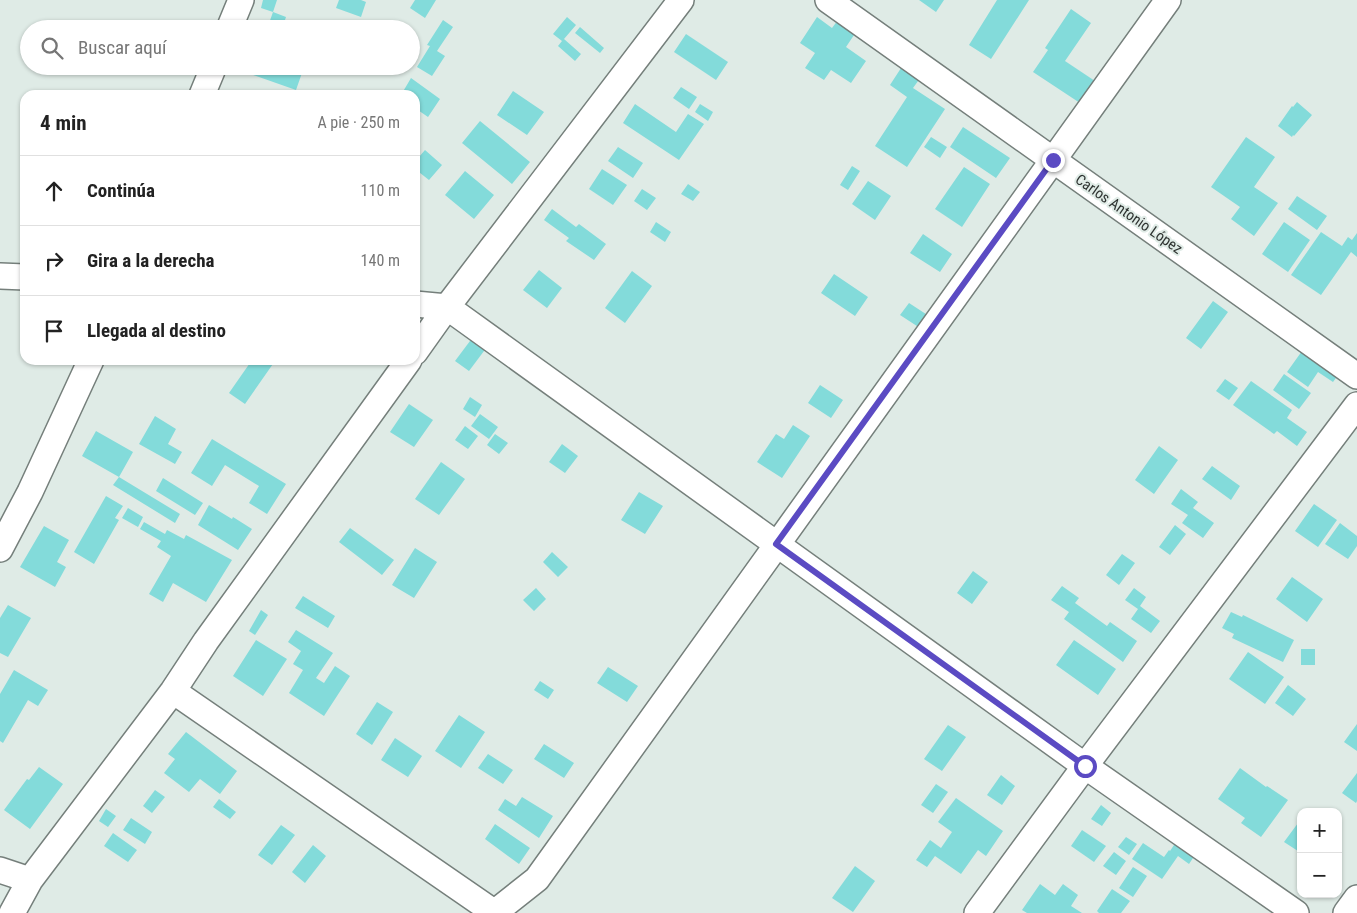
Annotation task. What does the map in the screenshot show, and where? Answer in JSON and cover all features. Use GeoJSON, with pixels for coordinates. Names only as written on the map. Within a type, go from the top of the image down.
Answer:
{"type":"FeatureCollection","features":[{"type":"Feature","properties":{"kind":"street"},"geometry":{"type":"LineString","coordinates":[[233,20],[241,0]]}},
{"type":"Feature","properties":{"kind":"street"},"geometry":{"type":"LineString","coordinates":[[420,345],[681,0]]}},
{"type":"Feature","properties":{"kind":"street","name":"Carlos Antonio López"},"geometry":{"type":"LineString","coordinates":[[828,0],[1357,376]]}},
{"type":"Feature","properties":{"kind":"street"},"geometry":{"type":"LineString","coordinates":[[173,691],[494,913],[537,879],[1168,0]]}},
{"type":"Feature","properties":{"kind":"street"},"geometry":{"type":"LineString","coordinates":[[204,90],[210,75]]}},
{"type":"Feature","properties":{"kind":"street"},"geometry":{"type":"LineString","coordinates":[[0,276],[20,277]]}},
{"type":"Feature","properties":{"kind":"street"},"geometry":{"type":"LineString","coordinates":[[420,304],[447,307],[1085,766],[1296,913]]}},
{"type":"Feature","properties":{"kind":"street"},"geometry":{"type":"LineString","coordinates":[[0,549],[30,492],[89,365]]}},
{"type":"Feature","properties":{"kind":"street"},"geometry":{"type":"LineString","coordinates":[[12,913],[30,880],[173,691],[206,641],[405,365]]}},
{"type":"Feature","properties":{"kind":"street"},"geometry":{"type":"LineString","coordinates":[[976,913],[1357,405]]}},
{"type":"Feature","properties":{"kind":"street"},"geometry":{"type":"LineString","coordinates":[[0,870],[30,880]]}},
{"type":"Feature","properties":{"kind":"street"},"geometry":{"type":"LineString","coordinates":[[1346,913],[1357,898]]}},
{"type":"Feature","properties":{"kind":"building"},"geometry":{"type":"Polygon","coordinates":[[[263,0],[277,0],[273,12],[261,8],[263,0]]]}},
{"type":"Feature","properties":{"kind":"building"},"geometry":{"type":"Polygon","coordinates":[[[339,0],[361,0],[366,2],[361,17],[336,8],[339,0]]]}},
{"type":"Feature","properties":{"kind":"building"},"geometry":{"type":"Polygon","coordinates":[[[415,0],[436,0],[425,18],[410,8],[415,0]]]}},
{"type":"Feature","properties":{"kind":"building"},"geometry":{"type":"Polygon","coordinates":[[[919,0],[944,0],[936,12],[919,0]]]}},
{"type":"Feature","properties":{"kind":"building"},"geometry":{"type":"Polygon","coordinates":[[[997,0],[1029,0],[991,59],[969,45],[997,0]]]}},
{"type":"Feature","properties":{"kind":"building"},"geometry":{"type":"Polygon","coordinates":[[[1071,9],[1091,23],[1065,61],[1098,83],[1083,105],[1033,72],[1048,50],[1045,48],[1071,9]]]}},
{"type":"Feature","properties":{"kind":"building"},"geometry":{"type":"Polygon","coordinates":[[[273,12],[286,17],[285,20],[270,20],[273,12]]]}},
{"type":"Feature","properties":{"kind":"building"},"geometry":{"type":"Polygon","coordinates":[[[567,17],[576,25],[564,39],[581,54],[575,61],[558,46],[562,41],[553,34],[567,17]]]}},
{"type":"Feature","properties":{"kind":"building"},"geometry":{"type":"Polygon","coordinates":[[[817,17],[832,28],[838,20],[856,32],[846,47],[866,61],[851,83],[831,70],[824,80],[805,68],[815,53],[800,43],[817,17]]]}},
{"type":"Feature","properties":{"kind":"building"},"geometry":{"type":"Polygon","coordinates":[[[443,20],[453,27],[437,51],[445,56],[432,76],[420,69],[420,62],[430,46],[427,45],[443,20]]]}},
{"type":"Feature","properties":{"kind":"building"},"geometry":{"type":"Polygon","coordinates":[[[580,27],[604,48],[600,53],[575,33],[580,27]]]}},
{"type":"Feature","properties":{"kind":"building"},"geometry":{"type":"Polygon","coordinates":[[[686,34],[728,62],[716,80],[674,52],[686,34]]]}},
{"type":"Feature","properties":{"kind":"building"},"geometry":{"type":"Polygon","coordinates":[[[903,65],[921,77],[913,88],[945,109],[907,167],[875,146],[907,97],[890,85],[903,65]]]}},
{"type":"Feature","properties":{"kind":"building"},"geometry":{"type":"Polygon","coordinates":[[[254,75],[301,75],[296,90],[254,75]]]}},
{"type":"Feature","properties":{"kind":"building"},"geometry":{"type":"Polygon","coordinates":[[[411,78],[440,99],[428,117],[420,111],[420,90],[404,90],[411,78]]]}},
{"type":"Feature","properties":{"kind":"building"},"geometry":{"type":"Polygon","coordinates":[[[681,87],[697,97],[689,109],[673,98],[681,87]]]}},
{"type":"Feature","properties":{"kind":"building"},"geometry":{"type":"Polygon","coordinates":[[[513,91],[544,112],[527,135],[497,115],[513,91]]]}},
{"type":"Feature","properties":{"kind":"building"},"geometry":{"type":"Polygon","coordinates":[[[1297,102],[1312,115],[1292,137],[1278,126],[1297,102]]]}},
{"type":"Feature","properties":{"kind":"building"},"geometry":{"type":"Polygon","coordinates":[[[635,104],[676,132],[688,114],[704,124],[679,160],[623,123],[635,104]]]}},
{"type":"Feature","properties":{"kind":"building"},"geometry":{"type":"Polygon","coordinates":[[[700,104],[713,112],[708,121],[695,112],[700,104]]]}},
{"type":"Feature","properties":{"kind":"building"},"geometry":{"type":"Polygon","coordinates":[[[480,121],[530,162],[512,184],[462,143],[480,121]]]}},
{"type":"Feature","properties":{"kind":"building"},"geometry":{"type":"Polygon","coordinates":[[[963,127],[1010,158],[996,178],[950,147],[963,127]]]}},
{"type":"Feature","properties":{"kind":"building"},"geometry":{"type":"Polygon","coordinates":[[[931,137],[947,147],[940,158],[924,147],[931,137]]]}},
{"type":"Feature","properties":{"kind":"building"},"geometry":{"type":"Polygon","coordinates":[[[1246,137],[1275,157],[1254,187],[1278,203],[1254,236],[1231,219],[1240,207],[1211,187],[1246,137]]]}},
{"type":"Feature","properties":{"kind":"building"},"geometry":{"type":"Polygon","coordinates":[[[618,147],[643,163],[633,178],[608,161],[618,147]]]}},
{"type":"Feature","properties":{"kind":"building"},"geometry":{"type":"Polygon","coordinates":[[[425,150],[442,165],[429,180],[420,173],[420,156],[425,150]]]}},
{"type":"Feature","properties":{"kind":"building"},"geometry":{"type":"Polygon","coordinates":[[[852,166],[860,171],[848,190],[840,185],[852,166]]]}},
{"type":"Feature","properties":{"kind":"building"},"geometry":{"type":"Polygon","coordinates":[[[964,167],[990,184],[962,227],[935,209],[964,167]]]}},
{"type":"Feature","properties":{"kind":"building"},"geometry":{"type":"Polygon","coordinates":[[[602,169],[627,185],[613,205],[589,189],[602,169]]]}},
{"type":"Feature","properties":{"kind":"building"},"geometry":{"type":"Polygon","coordinates":[[[465,171],[494,195],[474,219],[445,195],[465,171]]]}},
{"type":"Feature","properties":{"kind":"building"},"geometry":{"type":"Polygon","coordinates":[[[868,181],[891,196],[875,220],[852,204],[868,181]]]}},
{"type":"Feature","properties":{"kind":"building"},"geometry":{"type":"Polygon","coordinates":[[[688,184],[700,192],[693,201],[681,194],[688,184]]]}},
{"type":"Feature","properties":{"kind":"building"},"geometry":{"type":"Polygon","coordinates":[[[642,189],[656,198],[647,210],[634,201],[642,189]]]}},
{"type":"Feature","properties":{"kind":"building"},"geometry":{"type":"Polygon","coordinates":[[[1297,196],[1327,216],[1317,230],[1288,209],[1297,196]]]}},
{"type":"Feature","properties":{"kind":"building"},"geometry":{"type":"Polygon","coordinates":[[[552,209],[576,227],[579,224],[606,244],[594,260],[566,241],[569,238],[544,220],[552,209]]]}},
{"type":"Feature","properties":{"kind":"building"},"geometry":{"type":"Polygon","coordinates":[[[656,222],[671,232],[665,242],[650,232],[656,222]]]}},
{"type":"Feature","properties":{"kind":"building"},"geometry":{"type":"Polygon","coordinates":[[[1284,222],[1310,240],[1288,272],[1262,254],[1284,222]]]}},
{"type":"Feature","properties":{"kind":"building"},"geometry":{"type":"Polygon","coordinates":[[[1321,232],[1342,246],[1348,237],[1352,240],[1357,233],[1357,257],[1351,252],[1321,295],[1291,275],[1321,232]]]}},
{"type":"Feature","properties":{"kind":"building"},"geometry":{"type":"Polygon","coordinates":[[[923,234],[952,254],[940,272],[910,253],[923,234]]]}},
{"type":"Feature","properties":{"kind":"building"},"geometry":{"type":"Polygon","coordinates":[[[539,270],[562,288],[547,308],[523,290],[539,270]]]}},
{"type":"Feature","properties":{"kind":"building"},"geometry":{"type":"Polygon","coordinates":[[[632,271],[652,286],[625,323],[605,308],[632,271]]]}},
{"type":"Feature","properties":{"kind":"building"},"geometry":{"type":"Polygon","coordinates":[[[834,274],[868,297],[855,316],[821,293],[834,274]]]}},
{"type":"Feature","properties":{"kind":"building"},"geometry":{"type":"Polygon","coordinates":[[[1213,301],[1228,312],[1201,349],[1186,338],[1213,301]]]}},
{"type":"Feature","properties":{"kind":"building"},"geometry":{"type":"Polygon","coordinates":[[[909,303],[932,318],[923,330],[900,315],[909,303]]]}},
{"type":"Feature","properties":{"kind":"building"},"geometry":{"type":"Polygon","coordinates":[[[473,337],[487,347],[469,371],[455,361],[473,337]]]}},
{"type":"Feature","properties":{"kind":"building"},"geometry":{"type":"Polygon","coordinates":[[[1302,351],[1341,371],[1333,382],[1318,372],[1308,387],[1287,372],[1302,351]]]}},
{"type":"Feature","properties":{"kind":"building"},"geometry":{"type":"Polygon","coordinates":[[[249,365],[272,365],[245,404],[229,393],[249,365]]]}},
{"type":"Feature","properties":{"kind":"building"},"geometry":{"type":"Polygon","coordinates":[[[1284,374],[1311,393],[1299,409],[1273,390],[1284,374]]]}},
{"type":"Feature","properties":{"kind":"building"},"geometry":{"type":"Polygon","coordinates":[[[1225,379],[1238,388],[1229,400],[1216,391],[1225,379]]]}},
{"type":"Feature","properties":{"kind":"building"},"geometry":{"type":"Polygon","coordinates":[[[1251,381],[1292,410],[1287,418],[1307,432],[1297,446],[1277,431],[1274,434],[1233,405],[1251,381]]]}},
{"type":"Feature","properties":{"kind":"building"},"geometry":{"type":"Polygon","coordinates":[[[820,385],[843,400],[831,418],[808,403],[820,385]]]}},
{"type":"Feature","properties":{"kind":"building"},"geometry":{"type":"Polygon","coordinates":[[[470,397],[482,405],[475,417],[463,409],[470,397]]]}},
{"type":"Feature","properties":{"kind":"building"},"geometry":{"type":"Polygon","coordinates":[[[409,404],[433,420],[414,447],[390,432],[409,404]]]}},
{"type":"Feature","properties":{"kind":"building"},"geometry":{"type":"Polygon","coordinates":[[[480,414],[498,427],[489,439],[471,426],[480,414]]]}},
{"type":"Feature","properties":{"kind":"building"},"geometry":{"type":"Polygon","coordinates":[[[155,416],[176,429],[168,444],[182,452],[175,464],[139,444],[155,416]]]}},
{"type":"Feature","properties":{"kind":"building"},"geometry":{"type":"Polygon","coordinates":[[[793,425],[810,436],[782,478],[757,462],[776,434],[784,439],[793,425]]]}},
{"type":"Feature","properties":{"kind":"building"},"geometry":{"type":"Polygon","coordinates":[[[465,426],[478,436],[468,449],[455,440],[465,426]]]}},
{"type":"Feature","properties":{"kind":"building"},"geometry":{"type":"Polygon","coordinates":[[[96,431],[133,452],[119,477],[82,456],[96,431]]]}},
{"type":"Feature","properties":{"kind":"building"},"geometry":{"type":"Polygon","coordinates":[[[495,434],[508,443],[499,454],[487,445],[495,434]]]}},
{"type":"Feature","properties":{"kind":"building"},"geometry":{"type":"Polygon","coordinates":[[[212,439],[286,484],[267,514],[249,503],[259,486],[225,465],[212,486],[191,473],[212,439]]]}},
{"type":"Feature","properties":{"kind":"building"},"geometry":{"type":"Polygon","coordinates":[[[562,444],[578,456],[565,473],[549,462],[562,444]]]}},
{"type":"Feature","properties":{"kind":"building"},"geometry":{"type":"Polygon","coordinates":[[[1159,446],[1178,460],[1154,494],[1135,480],[1159,446]]]}},
{"type":"Feature","properties":{"kind":"building"},"geometry":{"type":"Polygon","coordinates":[[[441,462],[465,479],[439,515],[415,499],[441,462]]]}},
{"type":"Feature","properties":{"kind":"building"},"geometry":{"type":"Polygon","coordinates":[[[1212,466],[1240,486],[1231,500],[1202,479],[1212,466]]]}},
{"type":"Feature","properties":{"kind":"building"},"geometry":{"type":"Polygon","coordinates":[[[119,477],[180,514],[175,523],[113,485],[119,477]]]}},
{"type":"Feature","properties":{"kind":"building"},"geometry":{"type":"Polygon","coordinates":[[[163,478],[203,503],[195,515],[156,491],[163,478]]]}},
{"type":"Feature","properties":{"kind":"building"},"geometry":{"type":"Polygon","coordinates":[[[1181,489],[1198,502],[1193,508],[1214,523],[1203,538],[1182,523],[1188,515],[1171,504],[1181,489]]]}},
{"type":"Feature","properties":{"kind":"building"},"geometry":{"type":"Polygon","coordinates":[[[639,492],[663,506],[645,534],[621,520],[639,492]]]}},
{"type":"Feature","properties":{"kind":"building"},"geometry":{"type":"Polygon","coordinates":[[[106,496],[123,506],[115,518],[119,520],[94,564],[74,552],[106,496]]]}},
{"type":"Feature","properties":{"kind":"building"},"geometry":{"type":"Polygon","coordinates":[[[1314,504],[1337,520],[1318,547],[1295,531],[1314,504]]]}},
{"type":"Feature","properties":{"kind":"building"},"geometry":{"type":"Polygon","coordinates":[[[209,505],[252,529],[238,550],[198,525],[209,505]]]}},
{"type":"Feature","properties":{"kind":"building"},"geometry":{"type":"Polygon","coordinates":[[[128,508],[143,517],[138,527],[122,518],[128,508]]]}},
{"type":"Feature","properties":{"kind":"building"},"geometry":{"type":"Polygon","coordinates":[[[144,522],[165,534],[167,530],[184,539],[186,535],[232,560],[206,602],[173,583],[163,602],[149,594],[171,556],[157,547],[161,541],[140,529],[144,522]]]}},
{"type":"Feature","properties":{"kind":"building"},"geometry":{"type":"Polygon","coordinates":[[[1340,523],[1357,536],[1357,546],[1348,559],[1325,544],[1340,523]]]}},
{"type":"Feature","properties":{"kind":"building"},"geometry":{"type":"Polygon","coordinates":[[[1175,525],[1186,534],[1170,555],[1159,547],[1175,525]]]}},
{"type":"Feature","properties":{"kind":"building"},"geometry":{"type":"Polygon","coordinates":[[[44,526],[69,540],[57,562],[66,567],[55,587],[20,567],[44,526]]]}},
{"type":"Feature","properties":{"kind":"building"},"geometry":{"type":"Polygon","coordinates":[[[350,528],[394,560],[382,575],[339,542],[350,528]]]}},
{"type":"Feature","properties":{"kind":"building"},"geometry":{"type":"Polygon","coordinates":[[[415,548],[437,562],[414,598],[392,585],[415,548]]]}},
{"type":"Feature","properties":{"kind":"building"},"geometry":{"type":"Polygon","coordinates":[[[552,552],[568,567],[558,577],[543,562],[552,552]]]}},
{"type":"Feature","properties":{"kind":"building"},"geometry":{"type":"Polygon","coordinates":[[[1122,554],[1135,563],[1119,585],[1106,575],[1122,554]]]}},
{"type":"Feature","properties":{"kind":"building"},"geometry":{"type":"Polygon","coordinates":[[[973,571],[988,582],[972,604],[957,593],[973,571]]]}},
{"type":"Feature","properties":{"kind":"building"},"geometry":{"type":"Polygon","coordinates":[[[1292,577],[1323,599],[1307,622],[1276,599],[1292,577]]]}},
{"type":"Feature","properties":{"kind":"building"},"geometry":{"type":"Polygon","coordinates":[[[1062,586],[1079,598],[1075,603],[1107,626],[1110,622],[1137,641],[1123,662],[1064,619],[1069,612],[1051,600],[1062,586]]]}},
{"type":"Feature","properties":{"kind":"building"},"geometry":{"type":"Polygon","coordinates":[[[536,588],[546,599],[534,611],[523,600],[536,588]]]}},
{"type":"Feature","properties":{"kind":"building"},"geometry":{"type":"Polygon","coordinates":[[[1134,588],[1146,597],[1140,606],[1160,621],[1151,633],[1131,619],[1138,609],[1125,600],[1134,588]]]}},
{"type":"Feature","properties":{"kind":"building"},"geometry":{"type":"Polygon","coordinates":[[[303,596],[335,616],[328,628],[295,608],[303,596]]]}},
{"type":"Feature","properties":{"kind":"building"},"geometry":{"type":"Polygon","coordinates":[[[8,605],[31,618],[8,657],[0,653],[0,618],[8,605]]]}},
{"type":"Feature","properties":{"kind":"building"},"geometry":{"type":"Polygon","coordinates":[[[261,610],[268,615],[255,635],[249,631],[261,610]]]}},
{"type":"Feature","properties":{"kind":"building"},"geometry":{"type":"Polygon","coordinates":[[[1231,612],[1242,617],[1243,615],[1294,640],[1283,662],[1232,638],[1234,634],[1222,628],[1231,612]]]}},
{"type":"Feature","properties":{"kind":"building"},"geometry":{"type":"Polygon","coordinates":[[[296,630],[333,653],[316,678],[324,683],[335,666],[350,676],[324,716],[289,693],[303,670],[293,664],[301,651],[288,642],[296,630]]]}},
{"type":"Feature","properties":{"kind":"building"},"geometry":{"type":"Polygon","coordinates":[[[256,640],[287,659],[263,696],[233,676],[256,640]]]}},
{"type":"Feature","properties":{"kind":"building"},"geometry":{"type":"Polygon","coordinates":[[[1074,640],[1116,669],[1098,695],[1056,665],[1074,640]]]}},
{"type":"Feature","properties":{"kind":"building"},"geometry":{"type":"Polygon","coordinates":[[[1301,649],[1315,649],[1315,665],[1301,665],[1301,649]]]}},
{"type":"Feature","properties":{"kind":"building"},"geometry":{"type":"Polygon","coordinates":[[[1248,652],[1284,677],[1265,704],[1229,679],[1248,652]]]}},
{"type":"Feature","properties":{"kind":"building"},"geometry":{"type":"Polygon","coordinates":[[[608,667],[638,686],[627,702],[597,683],[608,667]]]}},
{"type":"Feature","properties":{"kind":"building"},"geometry":{"type":"Polygon","coordinates":[[[14,670],[48,690],[38,706],[28,700],[3,743],[0,741],[0,694],[14,670]]]}},
{"type":"Feature","properties":{"kind":"building"},"geometry":{"type":"Polygon","coordinates":[[[540,681],[554,690],[548,699],[534,690],[540,681]]]}},
{"type":"Feature","properties":{"kind":"building"},"geometry":{"type":"Polygon","coordinates":[[[1288,685],[1306,699],[1293,716],[1275,703],[1288,685]]]}},
{"type":"Feature","properties":{"kind":"building"},"geometry":{"type":"Polygon","coordinates":[[[377,702],[393,712],[372,745],[356,734],[377,702]]]}},
{"type":"Feature","properties":{"kind":"building"},"geometry":{"type":"Polygon","coordinates":[[[459,715],[485,732],[461,768],[435,751],[459,715]]]}},
{"type":"Feature","properties":{"kind":"building"},"geometry":{"type":"Polygon","coordinates":[[[1357,724],[1357,751],[1344,742],[1357,724]]]}},
{"type":"Feature","properties":{"kind":"building"},"geometry":{"type":"Polygon","coordinates":[[[948,725],[966,737],[942,771],[924,759],[948,725]]]}},
{"type":"Feature","properties":{"kind":"building"},"geometry":{"type":"Polygon","coordinates":[[[186,732],[237,771],[220,794],[200,779],[189,792],[164,773],[175,759],[168,754],[186,732]]]}},
{"type":"Feature","properties":{"kind":"building"},"geometry":{"type":"Polygon","coordinates":[[[395,738],[422,756],[408,777],[381,760],[395,738]]]}},
{"type":"Feature","properties":{"kind":"building"},"geometry":{"type":"Polygon","coordinates":[[[544,744],[574,763],[564,778],[534,759],[544,744]]]}},
{"type":"Feature","properties":{"kind":"building"},"geometry":{"type":"Polygon","coordinates":[[[488,754],[513,770],[503,784],[478,768],[488,754]]]}},
{"type":"Feature","properties":{"kind":"building"},"geometry":{"type":"Polygon","coordinates":[[[39,767],[63,784],[30,829],[4,810],[27,779],[29,780],[39,767]]]}},
{"type":"Feature","properties":{"kind":"building"},"geometry":{"type":"Polygon","coordinates":[[[1240,768],[1288,800],[1261,837],[1241,823],[1245,818],[1218,799],[1240,768]]]}},
{"type":"Feature","properties":{"kind":"building"},"geometry":{"type":"Polygon","coordinates":[[[1357,773],[1357,801],[1356,803],[1342,793],[1357,773]]]}},
{"type":"Feature","properties":{"kind":"building"},"geometry":{"type":"Polygon","coordinates":[[[1001,775],[1015,786],[1002,805],[987,795],[1001,775]]]}},
{"type":"Feature","properties":{"kind":"building"},"geometry":{"type":"Polygon","coordinates":[[[936,784],[948,792],[933,813],[921,805],[936,784]]]}},
{"type":"Feature","properties":{"kind":"building"},"geometry":{"type":"Polygon","coordinates":[[[155,790],[165,797],[152,813],[143,806],[155,790]]]}},
{"type":"Feature","properties":{"kind":"building"},"geometry":{"type":"Polygon","coordinates":[[[522,797],[553,816],[539,838],[498,810],[505,799],[516,806],[522,797]]]}},
{"type":"Feature","properties":{"kind":"building"},"geometry":{"type":"Polygon","coordinates":[[[956,798],[1003,831],[986,856],[978,850],[961,874],[935,856],[927,867],[916,860],[930,840],[941,848],[952,832],[938,822],[956,798]]]}},
{"type":"Feature","properties":{"kind":"building"},"geometry":{"type":"Polygon","coordinates":[[[219,799],[236,812],[230,819],[213,807],[219,799]]]}},
{"type":"Feature","properties":{"kind":"building"},"geometry":{"type":"Polygon","coordinates":[[[1101,805],[1111,813],[1102,826],[1091,819],[1101,805]]]}},
{"type":"Feature","properties":{"kind":"building"},"geometry":{"type":"Polygon","coordinates":[[[106,809],[116,816],[108,827],[99,821],[106,809]]]}},
{"type":"Feature","properties":{"kind":"building"},"geometry":{"type":"Polygon","coordinates":[[[131,818],[152,832],[145,844],[123,830],[131,818]]]}},
{"type":"Feature","properties":{"kind":"building"},"geometry":{"type":"Polygon","coordinates":[[[495,824],[530,848],[519,864],[485,839],[495,824]]]}},
{"type":"Feature","properties":{"kind":"building"},"geometry":{"type":"Polygon","coordinates":[[[1297,824],[1297,850],[1284,842],[1297,824]]]}},
{"type":"Feature","properties":{"kind":"building"},"geometry":{"type":"Polygon","coordinates":[[[281,825],[295,835],[272,865],[258,855],[281,825]]]}},
{"type":"Feature","properties":{"kind":"building"},"geometry":{"type":"Polygon","coordinates":[[[1082,830],[1106,846],[1094,862],[1071,846],[1082,830]]]}},
{"type":"Feature","properties":{"kind":"building"},"geometry":{"type":"Polygon","coordinates":[[[113,833],[137,850],[128,862],[104,846],[113,833]]]}},
{"type":"Feature","properties":{"kind":"building"},"geometry":{"type":"Polygon","coordinates":[[[1126,837],[1137,844],[1129,855],[1118,847],[1126,837]]]}},
{"type":"Feature","properties":{"kind":"building"},"geometry":{"type":"Polygon","coordinates":[[[1176,842],[1195,855],[1189,864],[1178,856],[1162,879],[1132,859],[1143,843],[1164,857],[1176,842]]]}},
{"type":"Feature","properties":{"kind":"building"},"geometry":{"type":"Polygon","coordinates":[[[313,845],[326,856],[305,883],[292,872],[313,845]]]}},
{"type":"Feature","properties":{"kind":"building"},"geometry":{"type":"Polygon","coordinates":[[[1114,852],[1126,861],[1116,875],[1103,866],[1114,852]]]}},
{"type":"Feature","properties":{"kind":"building"},"geometry":{"type":"Polygon","coordinates":[[[855,866],[875,881],[853,912],[832,898],[855,866]]]}},
{"type":"Feature","properties":{"kind":"building"},"geometry":{"type":"Polygon","coordinates":[[[1133,867],[1147,876],[1133,897],[1119,888],[1133,867]]]}},
{"type":"Feature","properties":{"kind":"building"},"geometry":{"type":"Polygon","coordinates":[[[1040,884],[1055,895],[1063,884],[1078,895],[1071,906],[1082,913],[1027,913],[1022,910],[1040,884]]]}},
{"type":"Feature","properties":{"kind":"building"},"geometry":{"type":"Polygon","coordinates":[[[1112,889],[1130,901],[1121,913],[1099,913],[1097,911],[1112,889]]]}},
{"type":"Feature","properties":{"kind":"route"},"geometry":{"type":"LineString","coordinates":[[1053,160],[776,544],[1085,766]]}}]}
